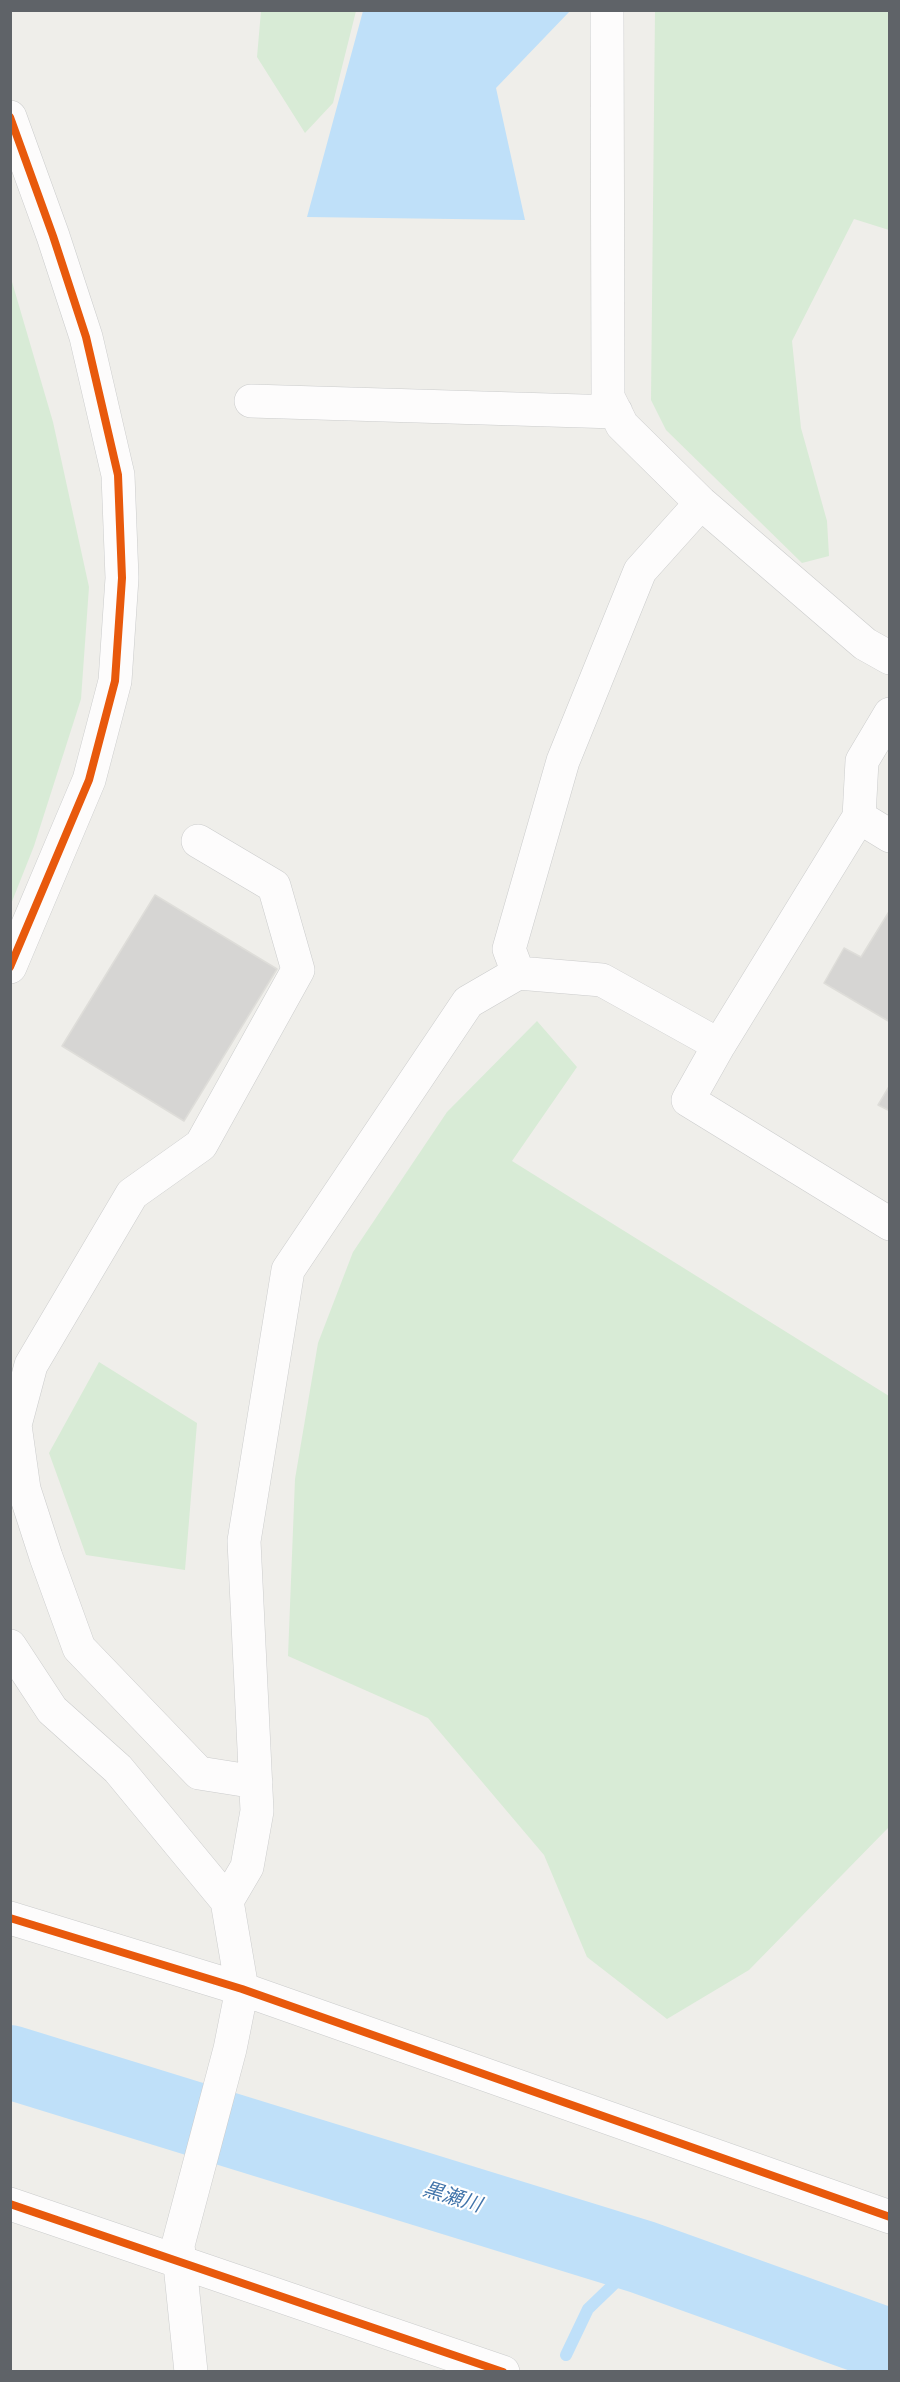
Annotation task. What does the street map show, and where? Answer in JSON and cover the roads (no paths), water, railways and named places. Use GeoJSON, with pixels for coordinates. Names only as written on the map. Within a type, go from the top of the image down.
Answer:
{"type":"FeatureCollection","features":[{"type":"Feature","properties":{"kind":"street"},"geometry":{"type":"LineString","coordinates":[[607,10],[608,397],[622,425],[701,503],[865,644],[890,658]]}},
{"type":"Feature","properties":{"kind":"street"},"geometry":{"type":"LineString","coordinates":[[10,117],[86,337],[118,475],[122,578],[115,681],[89,780],[10,967]]}},
{"type":"Feature","properties":{"kind":"street"},"geometry":{"type":"LineString","coordinates":[[250,401],[616,412]]}},
{"type":"Feature","properties":{"kind":"street"},"geometry":{"type":"LineString","coordinates":[[518,973],[509,949],[563,762],[640,571],[701,503]]}},
{"type":"Feature","properties":{"kind":"street"},"geometry":{"type":"LineString","coordinates":[[890,714],[862,761],[859,818],[719,1045],[688,1100],[890,1224]]}},
{"type":"Feature","properties":{"kind":"street"},"geometry":{"type":"LineString","coordinates":[[859,818],[890,836]]}},
{"type":"Feature","properties":{"kind":"street"},"geometry":{"type":"LineString","coordinates":[[198,841],[274,886],[298,970],[201,1145],[132,1194],[31,1365],[15,1425],[24,1489],[79,1648],[199,1773],[256,1782]]}},
{"type":"Feature","properties":{"kind":"street"},"geometry":{"type":"LineString","coordinates":[[226,1901],[247,1867],[257,1811],[244,1541],[288,1270],[468,1002],[518,973],[602,980],[719,1045]]}},
{"type":"Feature","properties":{"kind":"street"},"geometry":{"type":"LineString","coordinates":[[10,1646],[52,1710],[118,1769],[226,1901],[242,1989],[230,2049],[178,2253],[190,2372]]}},
{"type":"Feature","properties":{"kind":"street"},"geometry":{"type":"LineString","coordinates":[[10,1917],[242,1989],[890,2217]]}},
{"type":"Feature","properties":{"kind":"street"},"geometry":{"type":"LineString","coordinates":[[10,2204],[178,2253],[503,2372]]}},
{"type":"Feature","properties":{"kind":"water"},"geometry":{"type":"Polygon","coordinates":[[[363,11],[570,11],[496,88],[525,220],[307,217],[363,11]]]}},
{"type":"Feature","properties":{"kind":"waterway","name":"黒瀬川"},"geometry":{"type":"LineString","coordinates":[[10,2062],[642,2257],[890,2346]]}},
{"type":"Feature","properties":{"kind":"waterway"},"geometry":{"type":"LineString","coordinates":[[566,2355],[588,2309],[642,2257]]}}]}
